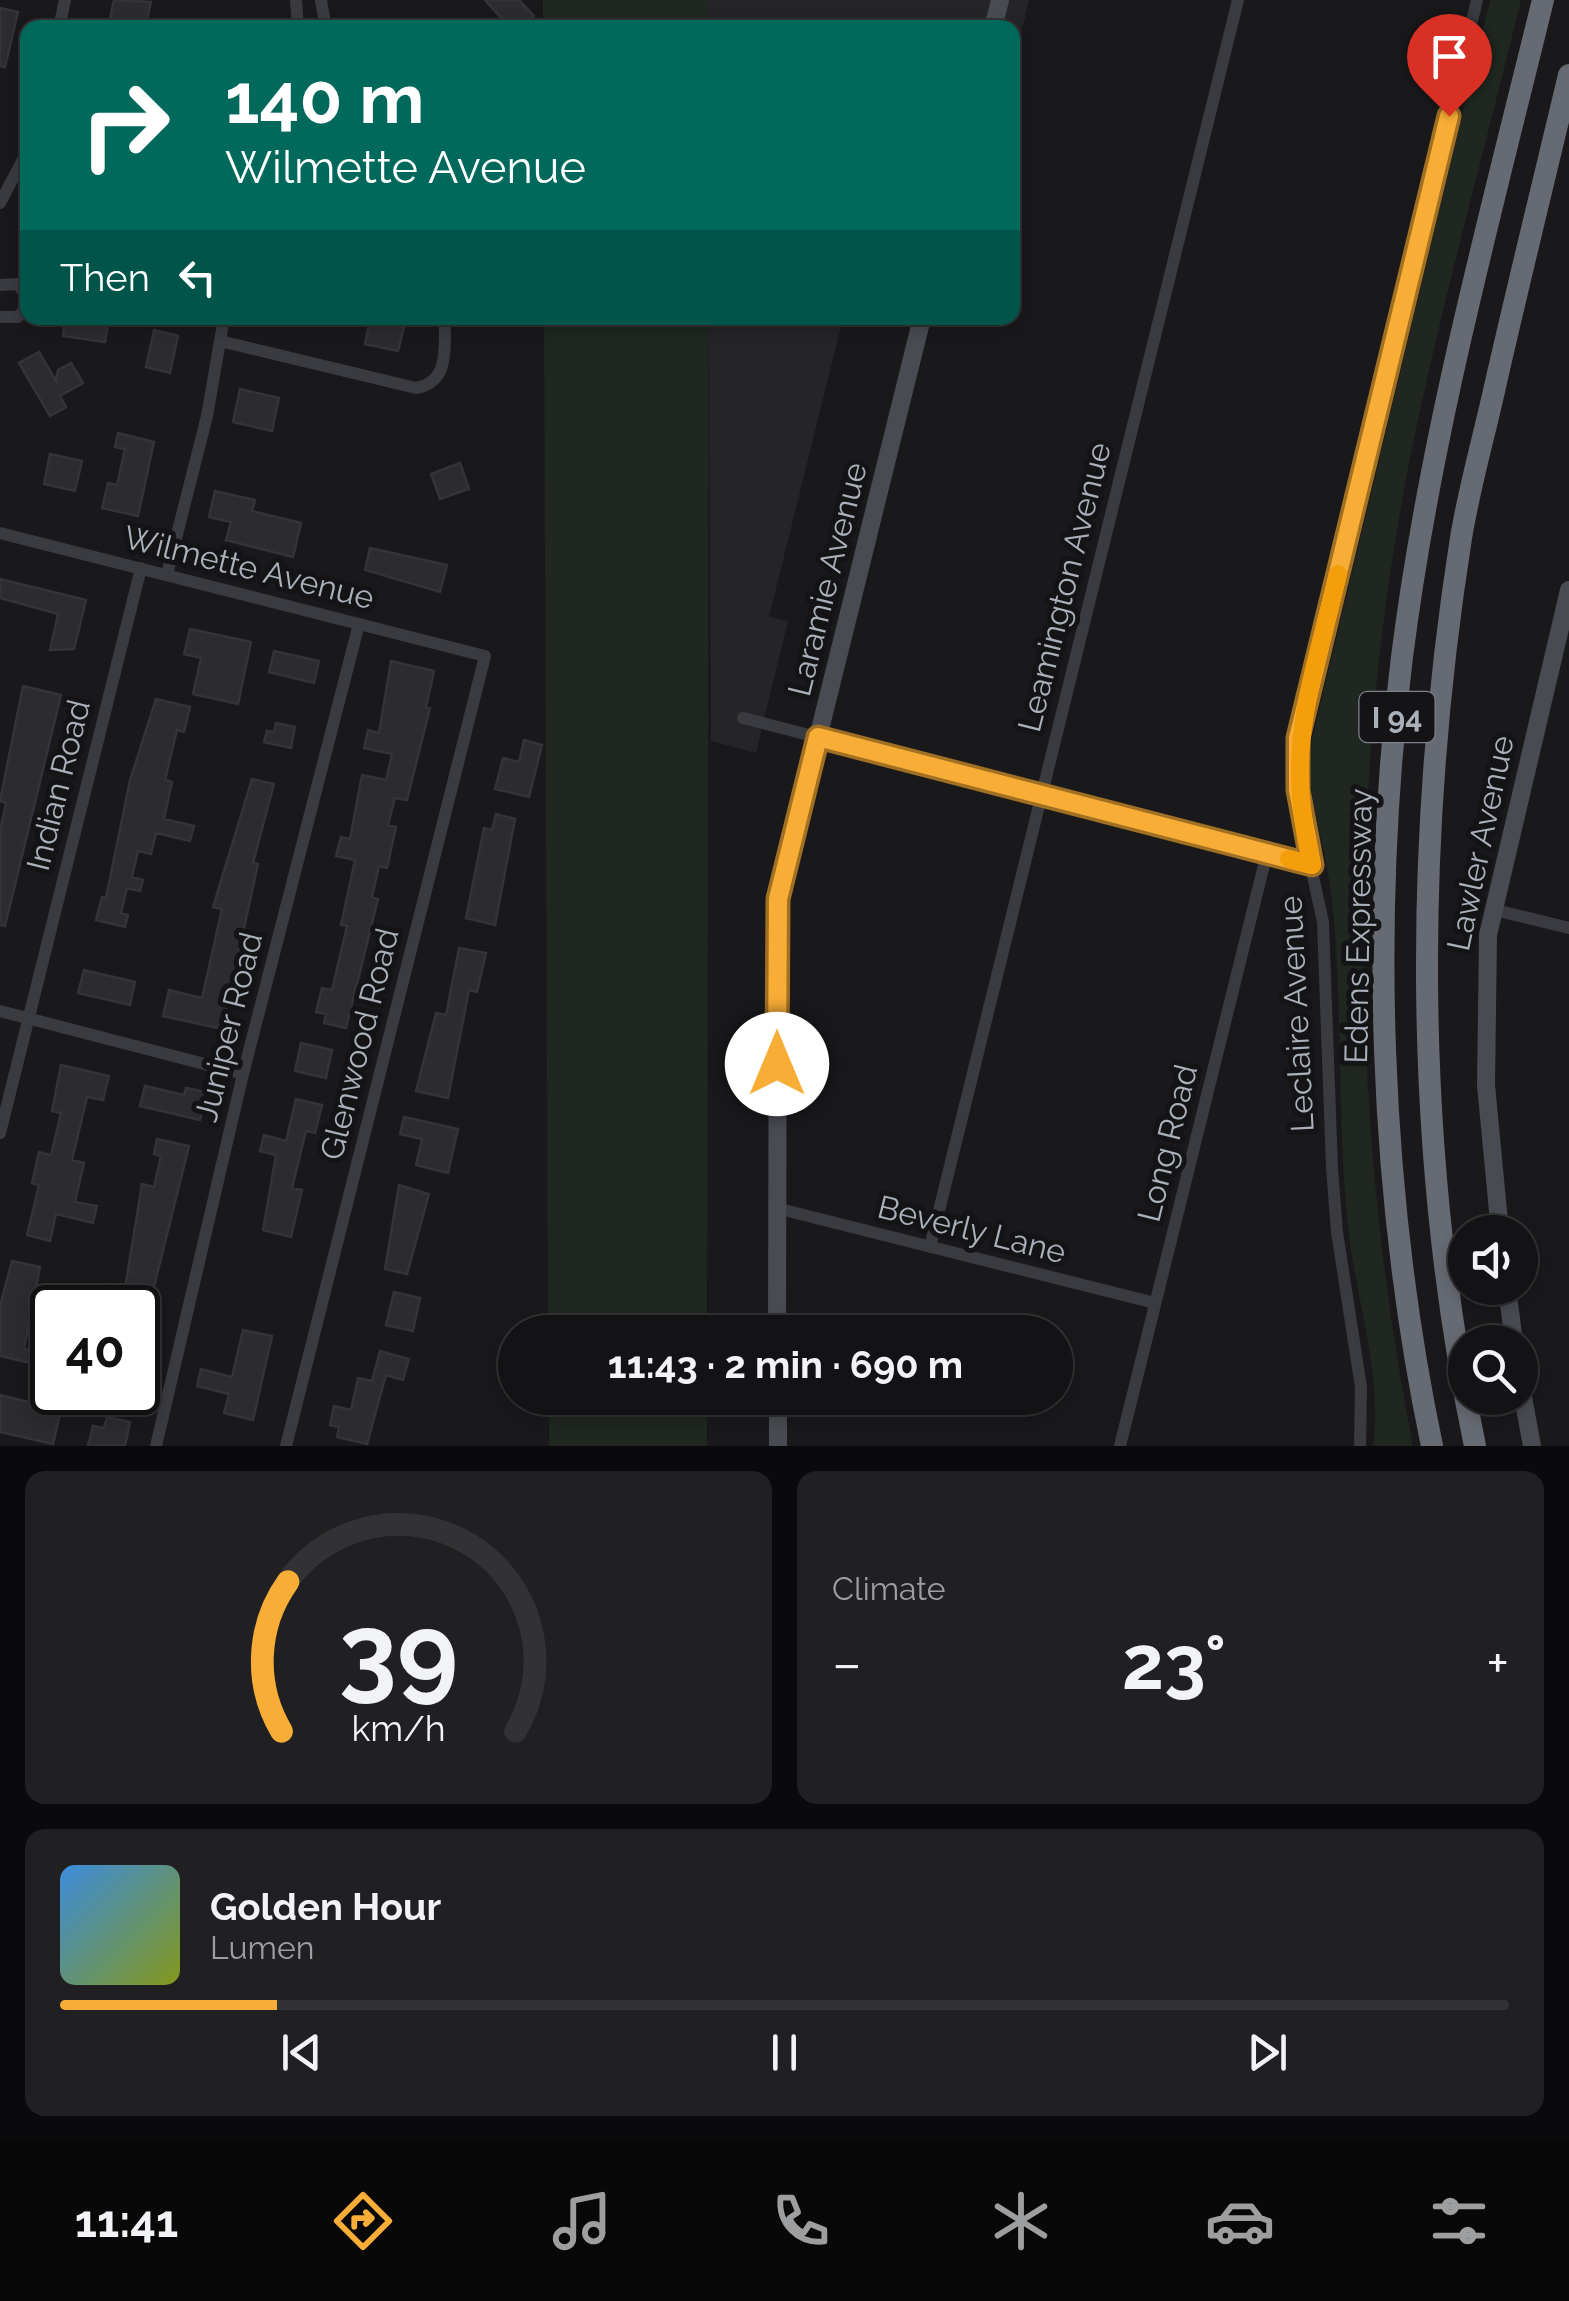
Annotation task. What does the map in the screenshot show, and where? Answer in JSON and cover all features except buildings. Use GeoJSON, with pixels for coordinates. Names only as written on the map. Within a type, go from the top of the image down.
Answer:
{"type":"FeatureCollection","features":[{"type":"Feature","properties":{"kind":"highway","name":"Edens Expressway"},"geometry":{"type":"LineString","coordinates":[[1432,1446],[1402,1242],[1386,1071],[1385,868],[1402,658],[1433,467],[1543,0]]}},
{"type":"Feature","properties":{"kind":"highway","name":"I 94"},"geometry":{"type":"LineString","coordinates":[[1475,1446],[1454,1347],[1438,1201],[1429,1053],[1429,890],[1438,712],[1462,534],[1569,75]]}},
{"type":"Feature","properties":{"kind":"street","name":"Leamington Avenue"},"geometry":{"type":"LineString","coordinates":[[930,1246],[1238,0]]}},
{"type":"Feature","properties":{"kind":"street","name":"Leclaire Avenue"},"geometry":{"type":"LineString","coordinates":[[1360,1446],[1361,1387],[1336,1232],[1323,922],[1298,790],[1298,738],[1477,0]]}},
{"type":"Feature","properties":{"kind":"street"},"geometry":{"type":"LineString","coordinates":[[0,204],[20,165]]}},
{"type":"Feature","properties":{"kind":"street"},"geometry":{"type":"LineString","coordinates":[[167,574],[206,416],[223,325]]}},
{"type":"Feature","properties":{"kind":"street"},"geometry":{"type":"LineString","coordinates":[[220,341],[416,388],[433,382],[443,366],[445,325]]}},
{"type":"Feature","properties":{"kind":"street","name":"Laramie Avenue"},"geometry":{"type":"LineString","coordinates":[[777,1315],[778,899],[920,325]]}},
{"type":"Feature","properties":{"kind":"street","name":"Wilmette Avenue"},"geometry":{"type":"LineString","coordinates":[[0,533],[485,656]]}},
{"type":"Feature","properties":{"kind":"street","name":"Indian Road"},"geometry":{"type":"LineString","coordinates":[[0,1133],[141,568]]}},
{"type":"Feature","properties":{"kind":"street","name":"Lawler Avenue"},"geometry":{"type":"LineString","coordinates":[[1499,1215],[1484,1014],[1491,909],[1569,590]]}},
{"type":"Feature","properties":{"kind":"street","name":"Juniper Road"},"geometry":{"type":"LineString","coordinates":[[156,1446],[243,1074],[358,624]]}},
{"type":"Feature","properties":{"kind":"street","name":"Glenwood Road"},"geometry":{"type":"LineString","coordinates":[[286,1446],[485,656]]}},
{"type":"Feature","properties":{"kind":"street"},"geometry":{"type":"LineString","coordinates":[[743,718],[1312,865]]}},
{"type":"Feature","properties":{"kind":"street","name":"Long Road"},"geometry":{"type":"LineString","coordinates":[[1120,1446],[1267,853]]}},
{"type":"Feature","properties":{"kind":"street"},"geometry":{"type":"LineString","coordinates":[[1491,909],[1569,928]]}},
{"type":"Feature","properties":{"kind":"street"},"geometry":{"type":"LineString","coordinates":[[0,1012],[243,1074]]}},
{"type":"Feature","properties":{"kind":"street","name":"Beverly Lane"},"geometry":{"type":"LineString","coordinates":[[776,1208],[1155,1304]]}},
{"type":"Feature","properties":{"kind":"street"},"geometry":{"type":"LineString","coordinates":[[778,1415],[779,1446]]}},
{"type":"Feature","properties":{"kind":"street"},"geometry":{"type":"LineString","coordinates":[[1526,1415],[1532,1446]]}},
{"type":"Feature","properties":{"kind":"shaded area"},"geometry":{"type":"Polygon","coordinates":[[[543,0],[707,0],[707,20],[543,20],[543,0]]]}},
{"type":"Feature","properties":{"kind":"shaded area"},"geometry":{"type":"Polygon","coordinates":[[[707,0],[1029,0],[1020,38],[1020,20],[707,20],[707,0]]]}},
{"type":"Feature","properties":{"kind":"shaded area"},"geometry":{"type":"Polygon","coordinates":[[[1490,0],[1521,0],[1412,448],[1390,572],[1375,696],[1366,821],[1367,1073],[1392,1322],[1413,1446],[1373,1446],[1375,1395],[1345,1193],[1332,901],[1311,789],[1309,751],[1490,0]]]}},
{"type":"Feature","properties":{"kind":"shaded area"},"geometry":{"type":"Polygon","coordinates":[[[544,325],[709,325],[707,1315],[548,1315],[544,325]]]}},
{"type":"Feature","properties":{"kind":"shaded area"},"geometry":{"type":"Polygon","coordinates":[[[709,325],[841,325],[769,617],[788,621],[756,753],[711,741],[709,325]]]}},
{"type":"Feature","properties":{"kind":"shaded area"},"geometry":{"type":"Polygon","coordinates":[[[549,1415],[707,1415],[707,1446],[549,1446],[549,1415]]]}},
{"type":"Feature","properties":{"kind":"slow traffic"},"geometry":{"type":"LineString","coordinates":[[1289,859],[1312,865],[1298,790],[1298,738],[1338,574]]}},
{"type":"Feature","properties":{"kind":"route"},"geometry":{"type":"LineString","coordinates":[[777,1064],[778,899],[818,737],[1312,865],[1298,790],[1298,738],[1449,116]]}}]}
